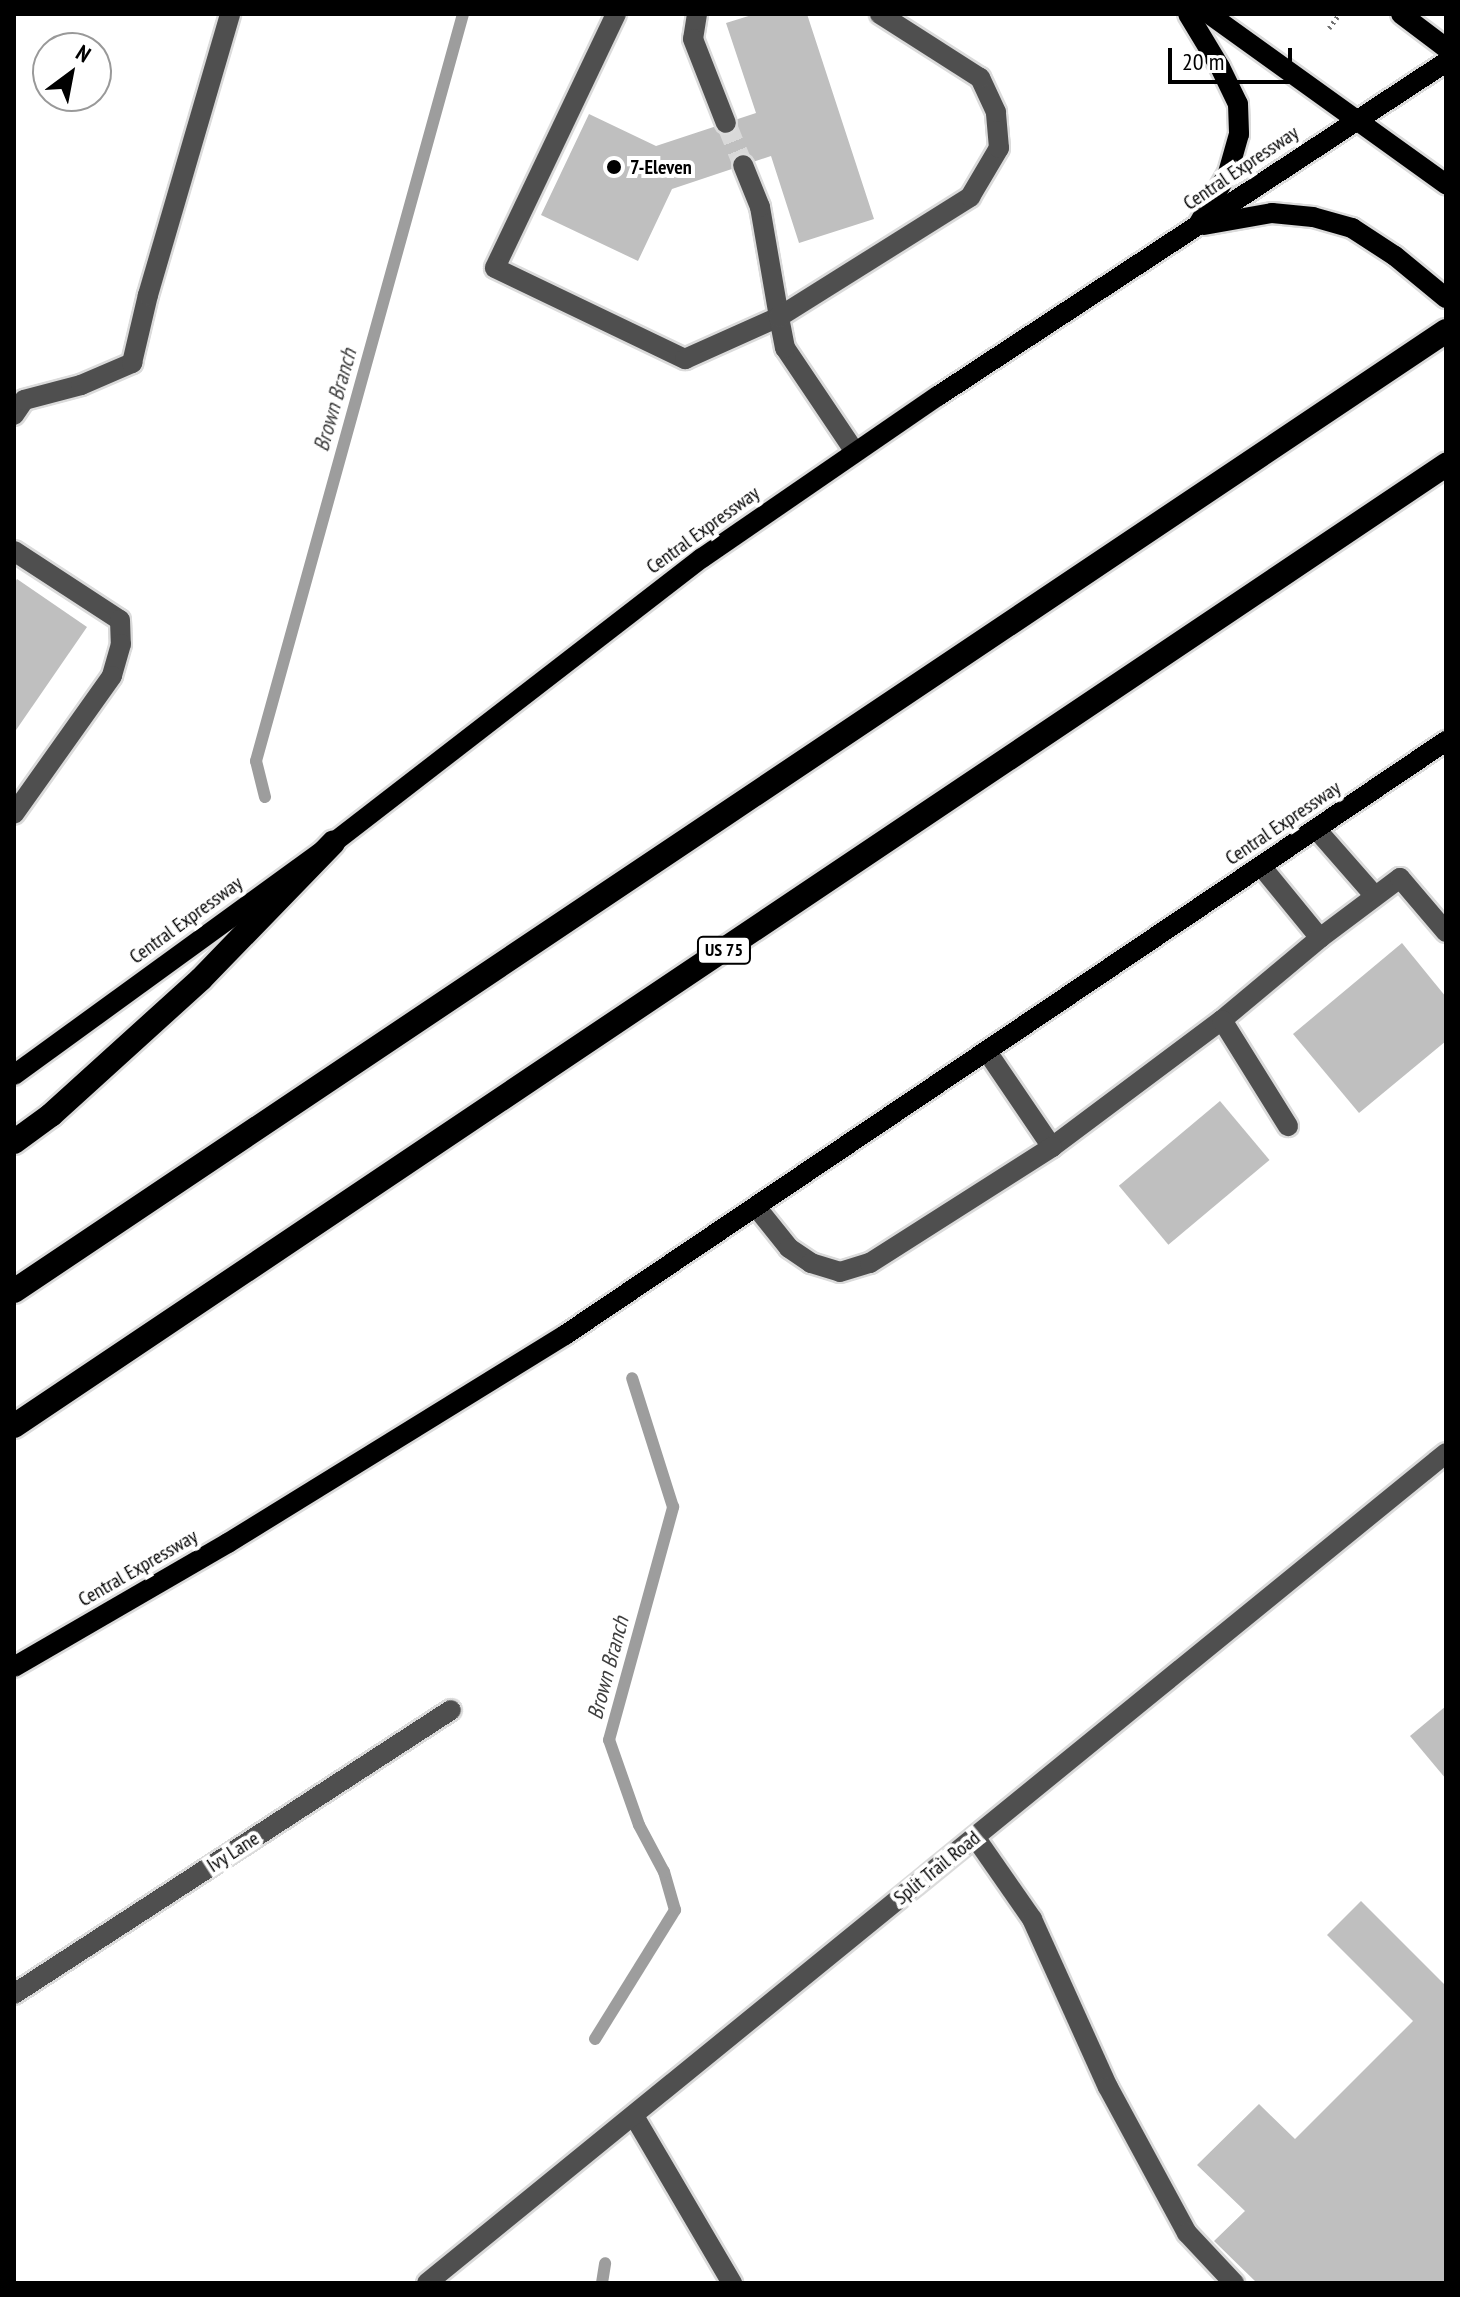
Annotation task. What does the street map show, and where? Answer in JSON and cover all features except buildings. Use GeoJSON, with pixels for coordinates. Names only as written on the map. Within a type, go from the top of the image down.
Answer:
{"type":"FeatureCollection","features":[{"type":"Feature","properties":{"kind":"highway"},"geometry":{"type":"LineString","coordinates":[[14,1291],[1446,331]]}},
{"type":"Feature","properties":{"kind":"highway","name":"US 75"},"geometry":{"type":"LineString","coordinates":[[14,1426],[1439,470]]}},
{"type":"Feature","properties":{"kind":"highway"},"geometry":{"type":"LineString","coordinates":[[14,1142],[51,1115],[201,979],[333,843]]}},
{"type":"Feature","properties":{"kind":"main road"},"geometry":{"type":"LineString","coordinates":[[1188,14],[1238,104],[1239,134],[1228,173],[1197,227]]}},
{"type":"Feature","properties":{"kind":"main road"},"geometry":{"type":"LineString","coordinates":[[1209,14],[1446,184]]}},
{"type":"Feature","properties":{"kind":"main road"},"geometry":{"type":"LineString","coordinates":[[1401,14],[1446,48]]}},
{"type":"Feature","properties":{"kind":"main road","name":"Central Expressway"},"geometry":{"type":"LineString","coordinates":[[14,1075],[333,843],[702,558],[855,452],[1446,62]]}},
{"type":"Feature","properties":{"kind":"main road"},"geometry":{"type":"LineString","coordinates":[[1197,227],[1272,213],[1313,217],[1339,224],[1352,228],[1395,256],[1446,298]]}},
{"type":"Feature","properties":{"kind":"main road","name":"Central Expressway"},"geometry":{"type":"LineString","coordinates":[[14,1667],[421,1426],[757,1208],[1445,745]]}},
{"type":"Feature","properties":{"kind":"street"},"geometry":{"type":"LineString","coordinates":[[14,415],[24,400],[81,385],[132,363],[148,295],[230,14]]}},
{"type":"Feature","properties":{"kind":"street"},"geometry":{"type":"LineString","coordinates":[[616,14],[495,268],[685,359],[779,317],[970,197],[999,148],[996,112],[980,78],[880,14]]}},
{"type":"Feature","properties":{"kind":"street"},"geometry":{"type":"LineString","coordinates":[[697,14],[693,39],[726,123]]}},
{"type":"Feature","properties":{"kind":"street"},"geometry":{"type":"LineString","coordinates":[[743,165],[760,207],[785,348],[855,452]]}},
{"type":"Feature","properties":{"kind":"street"},"geometry":{"type":"LineString","coordinates":[[14,551],[120,620],[121,644],[112,676],[14,814]]}},
{"type":"Feature","properties":{"kind":"street"},"geometry":{"type":"LineString","coordinates":[[1317,830],[1374,895]]}},
{"type":"Feature","properties":{"kind":"street"},"geometry":{"type":"LineString","coordinates":[[1261,866],[1320,938]]}},
{"type":"Feature","properties":{"kind":"street"},"geometry":{"type":"LineString","coordinates":[[757,1208],[789,1248],[811,1263],[840,1272],[870,1263],[1052,1147],[1222,1020],[1320,938],[1400,878],[1446,932]]}},
{"type":"Feature","properties":{"kind":"street"},"geometry":{"type":"LineString","coordinates":[[1222,1020],[1288,1126]]}},
{"type":"Feature","properties":{"kind":"street"},"geometry":{"type":"LineString","coordinates":[[988,1053],[1052,1147]]}},
{"type":"Feature","properties":{"kind":"street","name":"Split Trail Road"},"geometry":{"type":"LineString","coordinates":[[427,2283],[1446,1453]]}},
{"type":"Feature","properties":{"kind":"street","name":"Ivy Lane"},"geometry":{"type":"LineString","coordinates":[[14,1994],[451,1710]]}},
{"type":"Feature","properties":{"kind":"street"},"geometry":{"type":"LineString","coordinates":[[975,1837],[1032,1919],[1108,2087],[1187,2233],[1234,2283]]}},
{"type":"Feature","properties":{"kind":"street"},"geometry":{"type":"LineString","coordinates":[[634,2116],[732,2283]]}},
{"type":"Feature","properties":{"kind":"path"},"geometry":{"type":"LineString","coordinates":[[1329,28],[1338,16]]}},
{"type":"Feature","properties":{"kind":"waterway","name":"Brown Branch"},"geometry":{"type":"LineString","coordinates":[[265,797],[256,761],[463,14]]}},
{"type":"Feature","properties":{"kind":"waterway","name":"Brown Branch"},"geometry":{"type":"LineString","coordinates":[[595,2039],[675,1910],[664,1872],[639,1825],[609,1740],[673,1507],[632,1378]]}},
{"type":"Feature","properties":{"kind":"waterway","name":"Brown Branch"},"geometry":{"type":"LineString","coordinates":[[602,2283],[605,2263]]}},
{"type":"Feature","properties":{"kind":"tunnel"},"geometry":{"type":"LineString","coordinates":[[726,123],[743,165]]}},
{"type":"Feature","properties":{"kind":"place","name":"7-Eleven"},"geometry":{"type":"Point","coordinates":[614,167]}}]}
